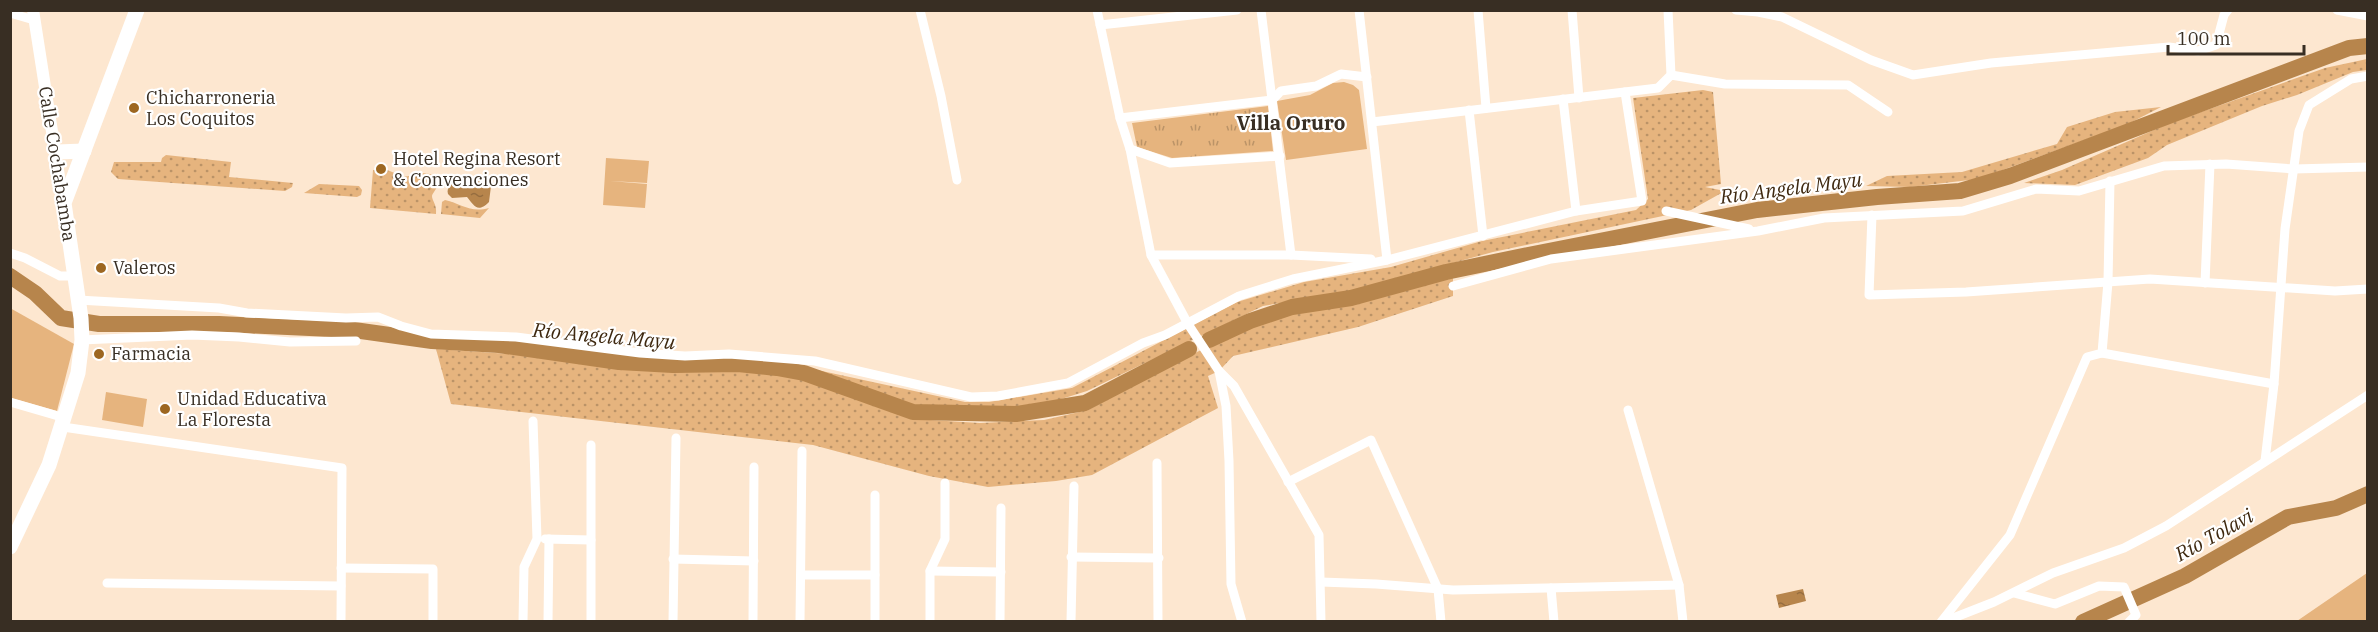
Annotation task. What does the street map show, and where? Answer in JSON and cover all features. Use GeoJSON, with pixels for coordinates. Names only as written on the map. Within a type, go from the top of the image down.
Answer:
{"type":"FeatureCollection","features":[{"type":"Feature","properties":{"kind":"main road"},"geometry":{"type":"LineString","coordinates":[[64,203],[137,10]]}},
{"type":"Feature","properties":{"kind":"main road"},"geometry":{"type":"LineString","coordinates":[[57,152],[84,151]]}},
{"type":"Feature","properties":{"kind":"main road","name":"Calle Cochabamba"},"geometry":{"type":"LineString","coordinates":[[10,547],[49,465],[78,373],[81,329],[64,203]]}},
{"type":"Feature","properties":{"kind":"street"},"geometry":{"type":"LineString","coordinates":[[920,10],[941,96],[957,180]]}},
{"type":"Feature","properties":{"kind":"street"},"geometry":{"type":"LineString","coordinates":[[1097,10],[1120,118],[1130,149],[1151,255],[1188,324],[1220,371],[1234,386],[1319,535],[1321,621]]}},
{"type":"Feature","properties":{"kind":"street"},"geometry":{"type":"LineString","coordinates":[[1100,25],[1237,10]]}},
{"type":"Feature","properties":{"kind":"street"},"geometry":{"type":"LineString","coordinates":[[1261,10],[1291,255]]}},
{"type":"Feature","properties":{"kind":"street"},"geometry":{"type":"LineString","coordinates":[[1359,10],[1387,260]]}},
{"type":"Feature","properties":{"kind":"street"},"geometry":{"type":"LineString","coordinates":[[1478,10],[1486,108]]}},
{"type":"Feature","properties":{"kind":"street"},"geometry":{"type":"LineString","coordinates":[[1572,10],[1579,98]]}},
{"type":"Feature","properties":{"kind":"street"},"geometry":{"type":"LineString","coordinates":[[1372,122],[1658,88],[1671,75],[1668,10]]}},
{"type":"Feature","properties":{"kind":"street"},"geometry":{"type":"LineString","coordinates":[[1736,10],[1782,17],[1870,60],[1913,75],[1991,63],[2108,51],[2169,47],[2198,51],[2216,45],[2224,15],[2228,10]]}},
{"type":"Feature","properties":{"kind":"street"},"geometry":{"type":"LineString","coordinates":[[2337,10],[2367,16]]}},
{"type":"Feature","properties":{"kind":"street"},"geometry":{"type":"LineString","coordinates":[[10,13],[34,15]]}},
{"type":"Feature","properties":{"kind":"street","name":"Calle Cochabamba"},"geometry":{"type":"LineString","coordinates":[[34,15],[64,203]]}},
{"type":"Feature","properties":{"kind":"street"},"geometry":{"type":"LineString","coordinates":[[1120,118],[1272,100],[1281,92],[1316,86],[1341,74],[1367,77]]}},
{"type":"Feature","properties":{"kind":"street"},"geometry":{"type":"LineString","coordinates":[[1671,75],[1725,84],[1848,85],[1888,112]]}},
{"type":"Feature","properties":{"kind":"street"},"geometry":{"type":"LineString","coordinates":[[2265,461],[2274,384],[2285,230],[2299,131],[2309,105],[2351,79],[2367,76]]}},
{"type":"Feature","properties":{"kind":"street"},"geometry":{"type":"LineString","coordinates":[[78,300],[219,308],[247,313],[346,318],[378,317],[400,326],[431,334],[516,337],[640,353],[685,356],[729,354],[815,361],[971,397],[999,396],[1068,383],[1143,343],[1188,324],[1239,296],[1324,271],[1387,260],[1576,211],[1642,201],[1625,92]]}},
{"type":"Feature","properties":{"kind":"street"},"geometry":{"type":"LineString","coordinates":[[1563,99],[1576,211]]}},
{"type":"Feature","properties":{"kind":"street"},"geometry":{"type":"LineString","coordinates":[[1469,110],[1483,236]]}},
{"type":"Feature","properties":{"kind":"street"},"geometry":{"type":"LineString","coordinates":[[1130,149],[1170,163],[1280,156]]}},
{"type":"Feature","properties":{"kind":"street"},"geometry":{"type":"LineString","coordinates":[[2205,283],[2210,164]]}},
{"type":"Feature","properties":{"kind":"street"},"geometry":{"type":"LineString","coordinates":[[1453,285],[1551,259],[1758,231],[1824,218],[1963,211],[2036,189],[2079,190],[2164,166],[2210,164],[2294,169],[2367,167]]}},
{"type":"Feature","properties":{"kind":"street"},"geometry":{"type":"LineString","coordinates":[[2102,353],[2108,282],[2110,181]]}},
{"type":"Feature","properties":{"kind":"street"},"geometry":{"type":"LineString","coordinates":[[1666,211],[1758,231]]}},
{"type":"Feature","properties":{"kind":"street"},"geometry":{"type":"LineString","coordinates":[[1872,215],[1869,295],[2150,279],[2335,291],[2367,289]]}},
{"type":"Feature","properties":{"kind":"street"},"geometry":{"type":"LineString","coordinates":[[10,254],[25,258],[60,276],[74,276]]}},
{"type":"Feature","properties":{"kind":"street"},"geometry":{"type":"LineString","coordinates":[[1151,255],[1291,255],[1387,260]]}},
{"type":"Feature","properties":{"kind":"street"},"geometry":{"type":"LineString","coordinates":[[81,329],[239,336],[290,342],[356,341]]}},
{"type":"Feature","properties":{"kind":"street"},"geometry":{"type":"LineString","coordinates":[[1942,621],[2010,535],[2087,357],[2102,353],[2274,384]]}},
{"type":"Feature","properties":{"kind":"street"},"geometry":{"type":"LineString","coordinates":[[1220,371],[1226,406],[1229,461],[1231,584],[1242,621]]}},
{"type":"Feature","properties":{"kind":"street"},"geometry":{"type":"LineString","coordinates":[[1942,621],[2014,592],[2053,573],[2124,548],[2166,526],[2367,395]]}},
{"type":"Feature","properties":{"kind":"street"},"geometry":{"type":"LineString","coordinates":[[10,402],[64,423],[342,468],[341,621]]}},
{"type":"Feature","properties":{"kind":"street"},"geometry":{"type":"LineString","coordinates":[[1628,410],[1679,585],[1683,621]]}},
{"type":"Feature","properties":{"kind":"street"},"geometry":{"type":"LineString","coordinates":[[523,621],[524,567],[537,539],[533,421]]}},
{"type":"Feature","properties":{"kind":"street"},"geometry":{"type":"LineString","coordinates":[[673,621],[676,438]]}},
{"type":"Feature","properties":{"kind":"street"},"geometry":{"type":"LineString","coordinates":[[1288,482],[1371,440],[1438,589],[1441,621]]}},
{"type":"Feature","properties":{"kind":"street"},"geometry":{"type":"LineString","coordinates":[[591,445],[591,621]]}},
{"type":"Feature","properties":{"kind":"street"},"geometry":{"type":"LineString","coordinates":[[800,621],[801,451]]}},
{"type":"Feature","properties":{"kind":"street"},"geometry":{"type":"LineString","coordinates":[[1157,463],[1158,621]]}},
{"type":"Feature","properties":{"kind":"street"},"geometry":{"type":"LineString","coordinates":[[753,621],[754,467]]}},
{"type":"Feature","properties":{"kind":"street"},"geometry":{"type":"LineString","coordinates":[[930,621],[930,571],[945,538],[945,483]]}},
{"type":"Feature","properties":{"kind":"street"},"geometry":{"type":"LineString","coordinates":[[1071,621],[1074,486]]}},
{"type":"Feature","properties":{"kind":"street"},"geometry":{"type":"LineString","coordinates":[[874,621],[875,495]]}},
{"type":"Feature","properties":{"kind":"street"},"geometry":{"type":"LineString","coordinates":[[1000,621],[1001,507]]}},
{"type":"Feature","properties":{"kind":"street"},"geometry":{"type":"LineString","coordinates":[[537,539],[591,540]]}},
{"type":"Feature","properties":{"kind":"street"},"geometry":{"type":"LineString","coordinates":[[548,621],[549,539]]}},
{"type":"Feature","properties":{"kind":"street"},"geometry":{"type":"LineString","coordinates":[[1071,557],[1159,558]]}},
{"type":"Feature","properties":{"kind":"street"},"geometry":{"type":"LineString","coordinates":[[673,559],[754,561]]}},
{"type":"Feature","properties":{"kind":"street"},"geometry":{"type":"LineString","coordinates":[[341,568],[433,569],[433,621]]}},
{"type":"Feature","properties":{"kind":"street"},"geometry":{"type":"LineString","coordinates":[[930,571],[1001,572]]}},
{"type":"Feature","properties":{"kind":"street"},"geometry":{"type":"LineString","coordinates":[[801,575],[875,575]]}},
{"type":"Feature","properties":{"kind":"street"},"geometry":{"type":"LineString","coordinates":[[1321,582],[1438,589],[1679,585]]}},
{"type":"Feature","properties":{"kind":"street"},"geometry":{"type":"LineString","coordinates":[[107,583],[341,586]]}},
{"type":"Feature","properties":{"kind":"street"},"geometry":{"type":"LineString","coordinates":[[2014,592],[2055,604],[2099,586],[2124,587],[2136,615],[2129,621]]}},
{"type":"Feature","properties":{"kind":"street"},"geometry":{"type":"LineString","coordinates":[[1551,588],[1554,621]]}},
{"type":"Feature","properties":{"kind":"green space"},"geometry":{"type":"Polygon","coordinates":[[[2367,59],[2367,70],[2353,72],[2297,95],[2262,106],[2167,145],[2148,158],[2075,185],[2024,183],[2062,170],[2170,123],[2325,68],[2367,59]]]}},
{"type":"Feature","properties":{"kind":"green space"},"geometry":{"type":"Polygon","coordinates":[[[1344,82],[1359,90],[1367,149],[1286,160],[1277,101],[1310,95],[1333,83],[1344,82]]]}},
{"type":"Feature","properties":{"kind":"green space"},"geometry":{"type":"Polygon","coordinates":[[[1703,90],[1713,92],[1721,184],[1705,187],[1725,191],[1691,210],[1493,252],[1354,290],[1263,306],[1087,391],[1055,401],[1015,408],[916,407],[808,368],[965,402],[989,402],[1072,388],[1237,302],[1304,282],[1391,267],[1482,241],[1636,210],[1648,199],[1633,98],[1703,90]]]}},
{"type":"Feature","properties":{"kind":"green space"},"geometry":{"type":"Polygon","coordinates":[[[1268,106],[1273,151],[1172,158],[1137,147],[1132,123],[1268,106]]]}},
{"type":"Feature","properties":{"kind":"green space"},"geometry":{"type":"Polygon","coordinates":[[[2161,107],[2128,124],[1978,179],[1910,187],[1866,186],[1887,176],[1962,172],[2057,144],[2067,127],[2115,112],[2161,107]]]}},
{"type":"Feature","properties":{"kind":"green space"},"geometry":{"type":"Polygon","coordinates":[[[166,155],[231,162],[229,177],[293,183],[292,187],[285,191],[118,179],[111,172],[114,162],[161,162],[166,155]]]}},
{"type":"Feature","properties":{"kind":"green space"},"geometry":{"type":"Polygon","coordinates":[[[606,158],[649,161],[647,183],[610,181],[647,184],[645,208],[603,205],[606,158]]]}},
{"type":"Feature","properties":{"kind":"green space"},"geometry":{"type":"Polygon","coordinates":[[[385,169],[404,177],[422,173],[437,175],[439,184],[432,196],[436,214],[370,208],[373,170],[385,169]]]}},
{"type":"Feature","properties":{"kind":"green space"},"geometry":{"type":"Polygon","coordinates":[[[319,184],[359,186],[362,190],[361,195],[357,197],[304,193],[319,184]]]}},
{"type":"Feature","properties":{"kind":"green space"},"geometry":{"type":"Polygon","coordinates":[[[445,200],[471,209],[489,208],[480,218],[441,214],[442,202],[445,200]]]}},
{"type":"Feature","properties":{"kind":"green space"},"geometry":{"type":"Polygon","coordinates":[[[1453,278],[1453,296],[1358,327],[1233,356],[1219,371],[1208,376],[1218,408],[1092,475],[1056,481],[988,487],[929,476],[813,445],[451,404],[436,349],[511,354],[624,368],[686,372],[726,370],[757,372],[803,379],[913,419],[980,423],[1044,420],[1088,410],[1180,360],[1250,327],[1288,315],[1358,303],[1425,279],[1453,278]]]}},
{"type":"Feature","properties":{"kind":"green space"},"geometry":{"type":"Polygon","coordinates":[[[10,308],[74,344],[57,411],[11,398],[10,308]]]}},
{"type":"Feature","properties":{"kind":"green space"},"geometry":{"type":"Polygon","coordinates":[[[106,392],[147,399],[143,427],[102,420],[106,392]]]}},
{"type":"Feature","properties":{"kind":"green space"},"geometry":{"type":"Polygon","coordinates":[[[2367,573],[2367,621],[2297,621],[2367,573]]]}},
{"type":"Feature","properties":{"kind":"water"},"geometry":{"type":"Polygon","coordinates":[[[459,181],[468,185],[482,182],[491,186],[489,202],[479,208],[467,197],[452,198],[448,194],[448,189],[459,181]]]}},
{"type":"Feature","properties":{"kind":"water"},"geometry":{"type":"Polygon","coordinates":[[[1803,589],[1806,601],[1779,608],[1776,595],[1803,589]]]}},
{"type":"Feature","properties":{"kind":"waterway","name":"Río Angela Mayu"},"geometry":{"type":"LineString","coordinates":[[1209,340],[1250,321],[1292,307],[1351,298],[1446,272],[1528,255],[1757,210],[1960,191],[2010,176],[2349,48],[2368,46]]}},
{"type":"Feature","properties":{"kind":"waterway","name":"Río Angela Mayu"},"geometry":{"type":"LineString","coordinates":[[10,276],[35,293],[61,318],[99,324],[219,324],[354,330],[432,341],[499,345],[619,362],[673,365],[738,364],[777,368],[804,373],[913,412],[1016,414],[1085,403],[1189,349]]}},
{"type":"Feature","properties":{"kind":"waterway","name":"Río Tolavi"},"geometry":{"type":"LineString","coordinates":[[2083,622],[2185,576],[2288,517],[2336,508],[2368,494]]}},
{"type":"Feature","properties":{"kind":"place","name":"Chicharroneria Los Coquitos"},"geometry":{"type":"Point","coordinates":[134,108]}},
{"type":"Feature","properties":{"kind":"place","name":"Hotel Regina Resort & Convenciones"},"geometry":{"type":"Point","coordinates":[381,169]}},
{"type":"Feature","properties":{"kind":"place","name":"Valeros"},"geometry":{"type":"Point","coordinates":[101,268]}},
{"type":"Feature","properties":{"kind":"place","name":"Farmacia"},"geometry":{"type":"Point","coordinates":[99,354]}},
{"type":"Feature","properties":{"kind":"place","name":"Unidad Educativa La Floresta"},"geometry":{"type":"Point","coordinates":[165,409]}},
{"type":"Feature","properties":{"kind":"district","name":"Villa Oruro"},"geometry":{"type":"Point","coordinates":[1291,123]}}]}
